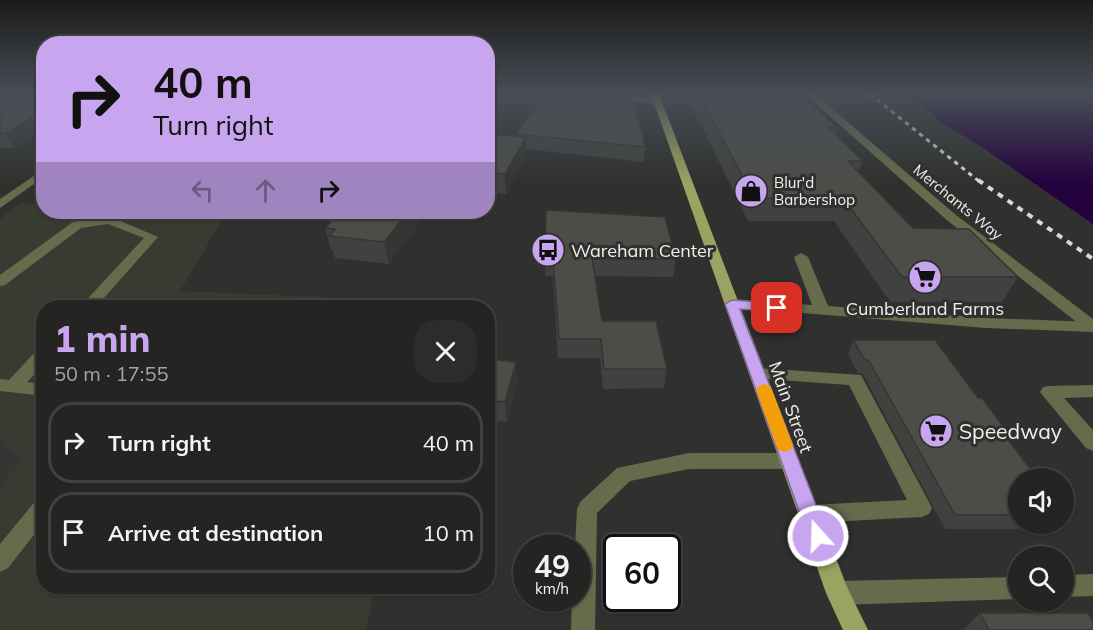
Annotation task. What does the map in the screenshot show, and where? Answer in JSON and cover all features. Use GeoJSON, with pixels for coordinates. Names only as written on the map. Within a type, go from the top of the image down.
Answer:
{"type":"FeatureCollection","features":[{"type":"Feature","properties":{"kind":"main road","name":"Main Street"},"geometry":{"type":"LineString","coordinates":[[665,123],[838,593],[856,630]]}},
{"type":"Feature","properties":{"kind":"street","name":"Merchants Way"},"geometry":{"type":"LineString","coordinates":[[843,123],[952,218],[1093,327]]}},
{"type":"Feature","properties":{"kind":"street"},"geometry":{"type":"LineString","coordinates":[[0,204],[36,177]]}},
{"type":"Feature","properties":{"kind":"street"},"geometry":{"type":"LineString","coordinates":[[0,282],[77,225],[109,220],[152,237],[93,300]]}},
{"type":"Feature","properties":{"kind":"street"},"geometry":{"type":"LineString","coordinates":[[801,257],[822,311]]}},
{"type":"Feature","properties":{"kind":"street"},"geometry":{"type":"LineString","coordinates":[[732,304],[986,323],[1093,327]]}},
{"type":"Feature","properties":{"kind":"street"},"geometry":{"type":"LineString","coordinates":[[6,386],[36,360]]}},
{"type":"Feature","properties":{"kind":"street"},"geometry":{"type":"LineString","coordinates":[[758,374],[855,379],[922,508],[810,514]]}},
{"type":"Feature","properties":{"kind":"street"},"geometry":{"type":"LineString","coordinates":[[6,386],[36,389]]}},
{"type":"Feature","properties":{"kind":"street"},"geometry":{"type":"LineString","coordinates":[[1093,391],[1049,392],[1093,443]]}},
{"type":"Feature","properties":{"kind":"street"},"geometry":{"type":"LineString","coordinates":[[583,630],[587,509],[624,474],[689,461],[790,461]]}},
{"type":"Feature","properties":{"kind":"street"},"geometry":{"type":"LineString","coordinates":[[0,561],[36,515]]}},
{"type":"Feature","properties":{"kind":"street"},"geometry":{"type":"LineString","coordinates":[[1074,586],[1093,585]]}},
{"type":"Feature","properties":{"kind":"street"},"geometry":{"type":"LineString","coordinates":[[838,593],[1008,588]]}},
{"type":"Feature","properties":{"kind":"shaded area"},"geometry":{"type":"Polygon","coordinates":[[[942,123],[1093,123],[1093,224],[976,143],[942,123]]]}},
{"type":"Feature","properties":{"kind":"shaded area"},"geometry":{"type":"Polygon","coordinates":[[[20,203],[36,204],[36,219],[223,219],[180,291],[385,300],[36,300],[36,594],[374,594],[366,630],[0,630],[0,219],[20,203]]]}},
{"type":"Feature","properties":{"kind":"building"},"geometry":{"type":"Polygon","coordinates":[[[0,123],[22,123],[6,133],[0,133],[0,123]]]}},
{"type":"Feature","properties":{"kind":"building"},"geometry":{"type":"Polygon","coordinates":[[[523,123],[640,123],[645,147],[515,134],[523,123]]]}},
{"type":"Feature","properties":{"kind":"building"},"geometry":{"type":"Polygon","coordinates":[[[715,123],[832,123],[837,128],[828,127],[863,161],[848,161],[913,228],[969,229],[1018,277],[902,277],[843,198],[754,198],[715,123]]]}},
{"type":"Feature","properties":{"kind":"building"},"geometry":{"type":"Polygon","coordinates":[[[495,135],[526,137],[505,174],[495,173],[495,135]]]}},
{"type":"Feature","properties":{"kind":"building"},"geometry":{"type":"Polygon","coordinates":[[[546,210],[665,217],[676,259],[592,258],[602,321],[656,321],[667,369],[604,369],[601,339],[559,339],[553,258],[545,258],[546,210]]]}},
{"type":"Feature","properties":{"kind":"building"},"geometry":{"type":"Polygon","coordinates":[[[333,219],[402,219],[384,242],[329,236],[335,229],[325,228],[333,219]]]}},
{"type":"Feature","properties":{"kind":"building"},"geometry":{"type":"Polygon","coordinates":[[[853,340],[935,340],[978,398],[982,398],[1012,438],[1007,438],[1030,468],[1008,468],[1008,515],[955,515],[869,361],[864,359],[853,340]]]}},
{"type":"Feature","properties":{"kind":"building"},"geometry":{"type":"Polygon","coordinates":[[[495,360],[516,362],[505,402],[495,401],[495,360]]]}},
{"type":"Feature","properties":{"kind":"building"},"geometry":{"type":"Polygon","coordinates":[[[980,613],[1088,613],[1093,621],[1093,630],[989,630],[980,613]]]}},
{"type":"Feature","properties":{"kind":"railway"},"geometry":{"type":"LineString","coordinates":[[907,123],[980,182]]}},
{"type":"Feature","properties":{"kind":"railway"},"geometry":{"type":"LineString","coordinates":[[978,180],[1093,259]]}},
{"type":"Feature","properties":{"kind":"slow traffic"},"geometry":{"type":"LineString","coordinates":[[764,390],[785,445]]}},
{"type":"Feature","properties":{"kind":"place","name":"Blur'd Barbershop"},"geometry":{"type":"Point","coordinates":[751,191]}},
{"type":"Feature","properties":{"kind":"place","name":"Wareham Center"},"geometry":{"type":"Point","coordinates":[548,250]}},
{"type":"Feature","properties":{"kind":"place","name":"Cumberland Farms"},"geometry":{"type":"Point","coordinates":[925,277]}},
{"type":"Feature","properties":{"kind":"place","name":"Speedway"},"geometry":{"type":"Point","coordinates":[936,431]}},
{"type":"Feature","properties":{"kind":"route"},"geometry":{"type":"LineString","coordinates":[[777,308],[732,304],[818,536]]}}]}
